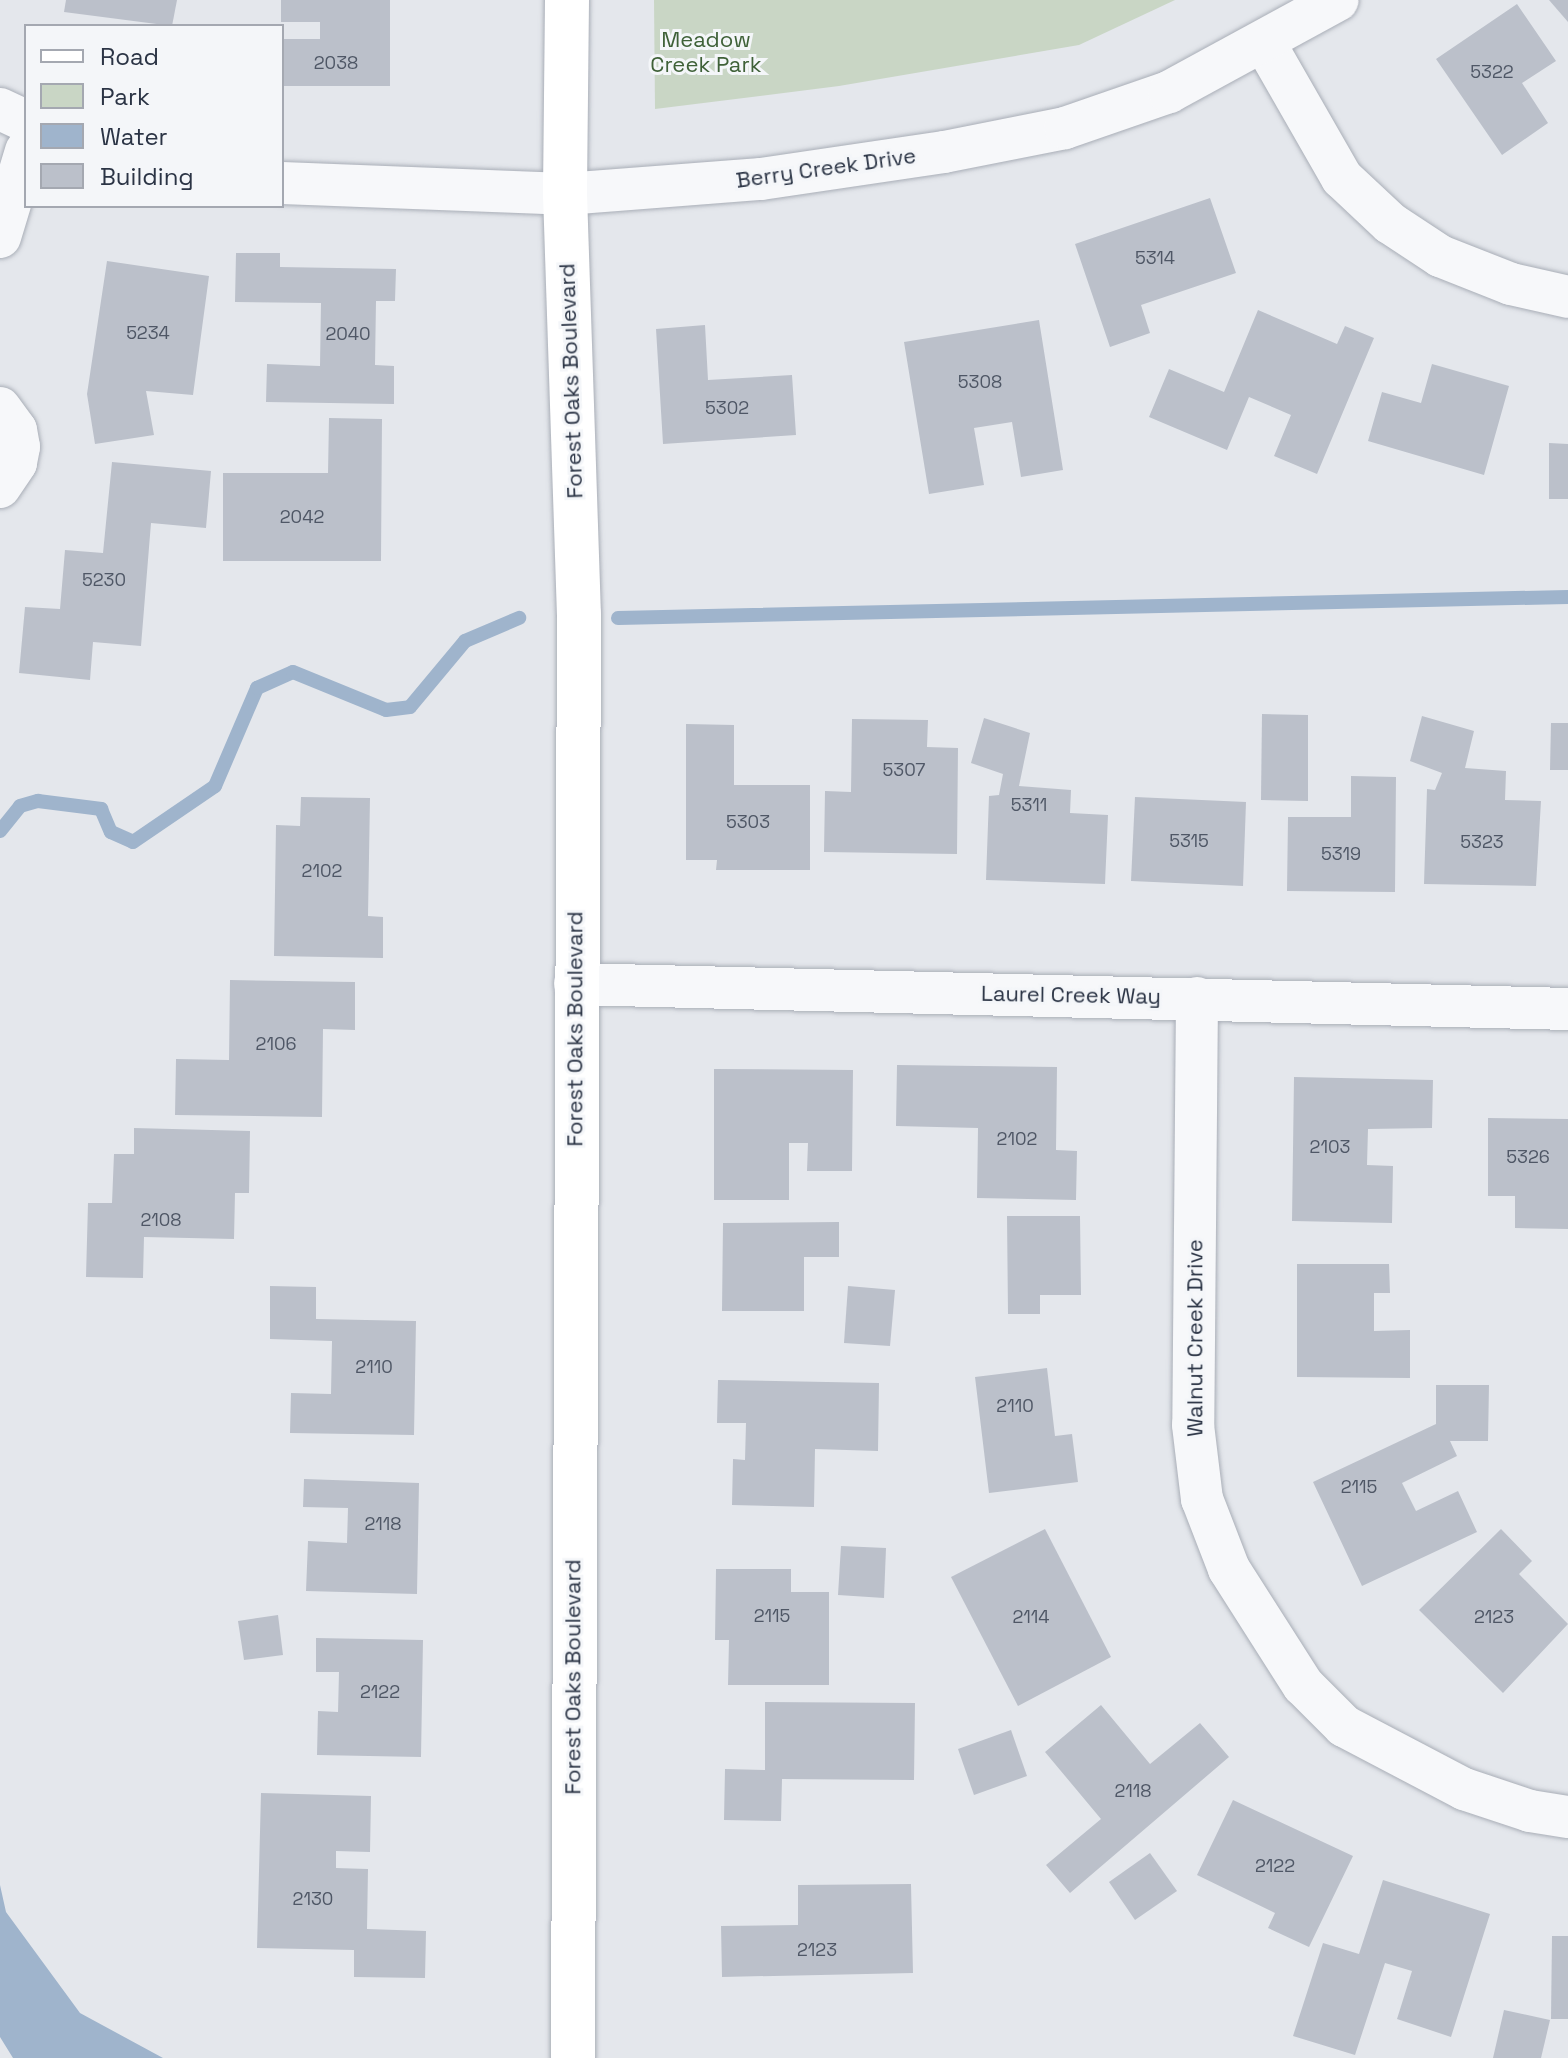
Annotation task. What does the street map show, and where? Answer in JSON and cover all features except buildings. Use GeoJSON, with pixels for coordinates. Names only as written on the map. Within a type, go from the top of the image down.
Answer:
{"type":"FeatureCollection","features":[{"type":"Feature","properties":{"kind":"street","name":"Forest Oaks Boulevard"},"geometry":{"type":"LineString","coordinates":[[567,0],[565,194],[579,614],[575,984],[573,2058]]}},
{"type":"Feature","properties":{"kind":"street","name":"Berry Creek Drive"},"geometry":{"type":"LineString","coordinates":[[284,183],[565,194],[761,179],[1065,128],[1169,92],[1338,0]]}},
{"type":"Feature","properties":{"kind":"street"},"geometry":{"type":"LineString","coordinates":[[1264,42],[1342,178],[1390,223],[1440,256],[1511,284],[1568,297]]}},
{"type":"Feature","properties":{"kind":"street"},"geometry":{"type":"LineString","coordinates":[[0,109],[24,120]]}},
{"type":"Feature","properties":{"kind":"street"},"geometry":{"type":"LineString","coordinates":[[0,237],[24,158]]}},
{"type":"Feature","properties":{"kind":"street"},"geometry":{"type":"LineString","coordinates":[[0,408],[16,430],[19,447],[16,463],[0,487]]}},
{"type":"Feature","properties":{"kind":"street","name":"Laurel Creek Way"},"geometry":{"type":"LineString","coordinates":[[575,984],[1568,1009]]}},
{"type":"Feature","properties":{"kind":"street","name":"Walnut Creek Drive"},"geometry":{"type":"LineString","coordinates":[[1197,998],[1193,1425],[1202,1499],[1229,1569],[1303,1685],[1344,1726],[1464,1789],[1568,1817]]}},
{"type":"Feature","properties":{"kind":"green space","name":"Meadow Creek Park"},"geometry":{"type":"Polygon","coordinates":[[[654,0],[1175,0],[1079,45],[839,86],[655,109],[654,0]]]}},
{"type":"Feature","properties":{"kind":"water"},"geometry":{"type":"Polygon","coordinates":[[[0,1885],[6,1912],[80,2013],[163,2058],[13,2058],[0,2037],[0,1885]]]}},
{"type":"Feature","properties":{"kind":"waterway"},"geometry":{"type":"LineString","coordinates":[[618,618],[1568,597]]}},
{"type":"Feature","properties":{"kind":"waterway"},"geometry":{"type":"LineString","coordinates":[[0,831],[20,806],[38,801],[101,809],[111,832],[133,842],[215,786],[257,688],[293,672],[386,710],[410,707],[465,641],[519,618]]}}]}
